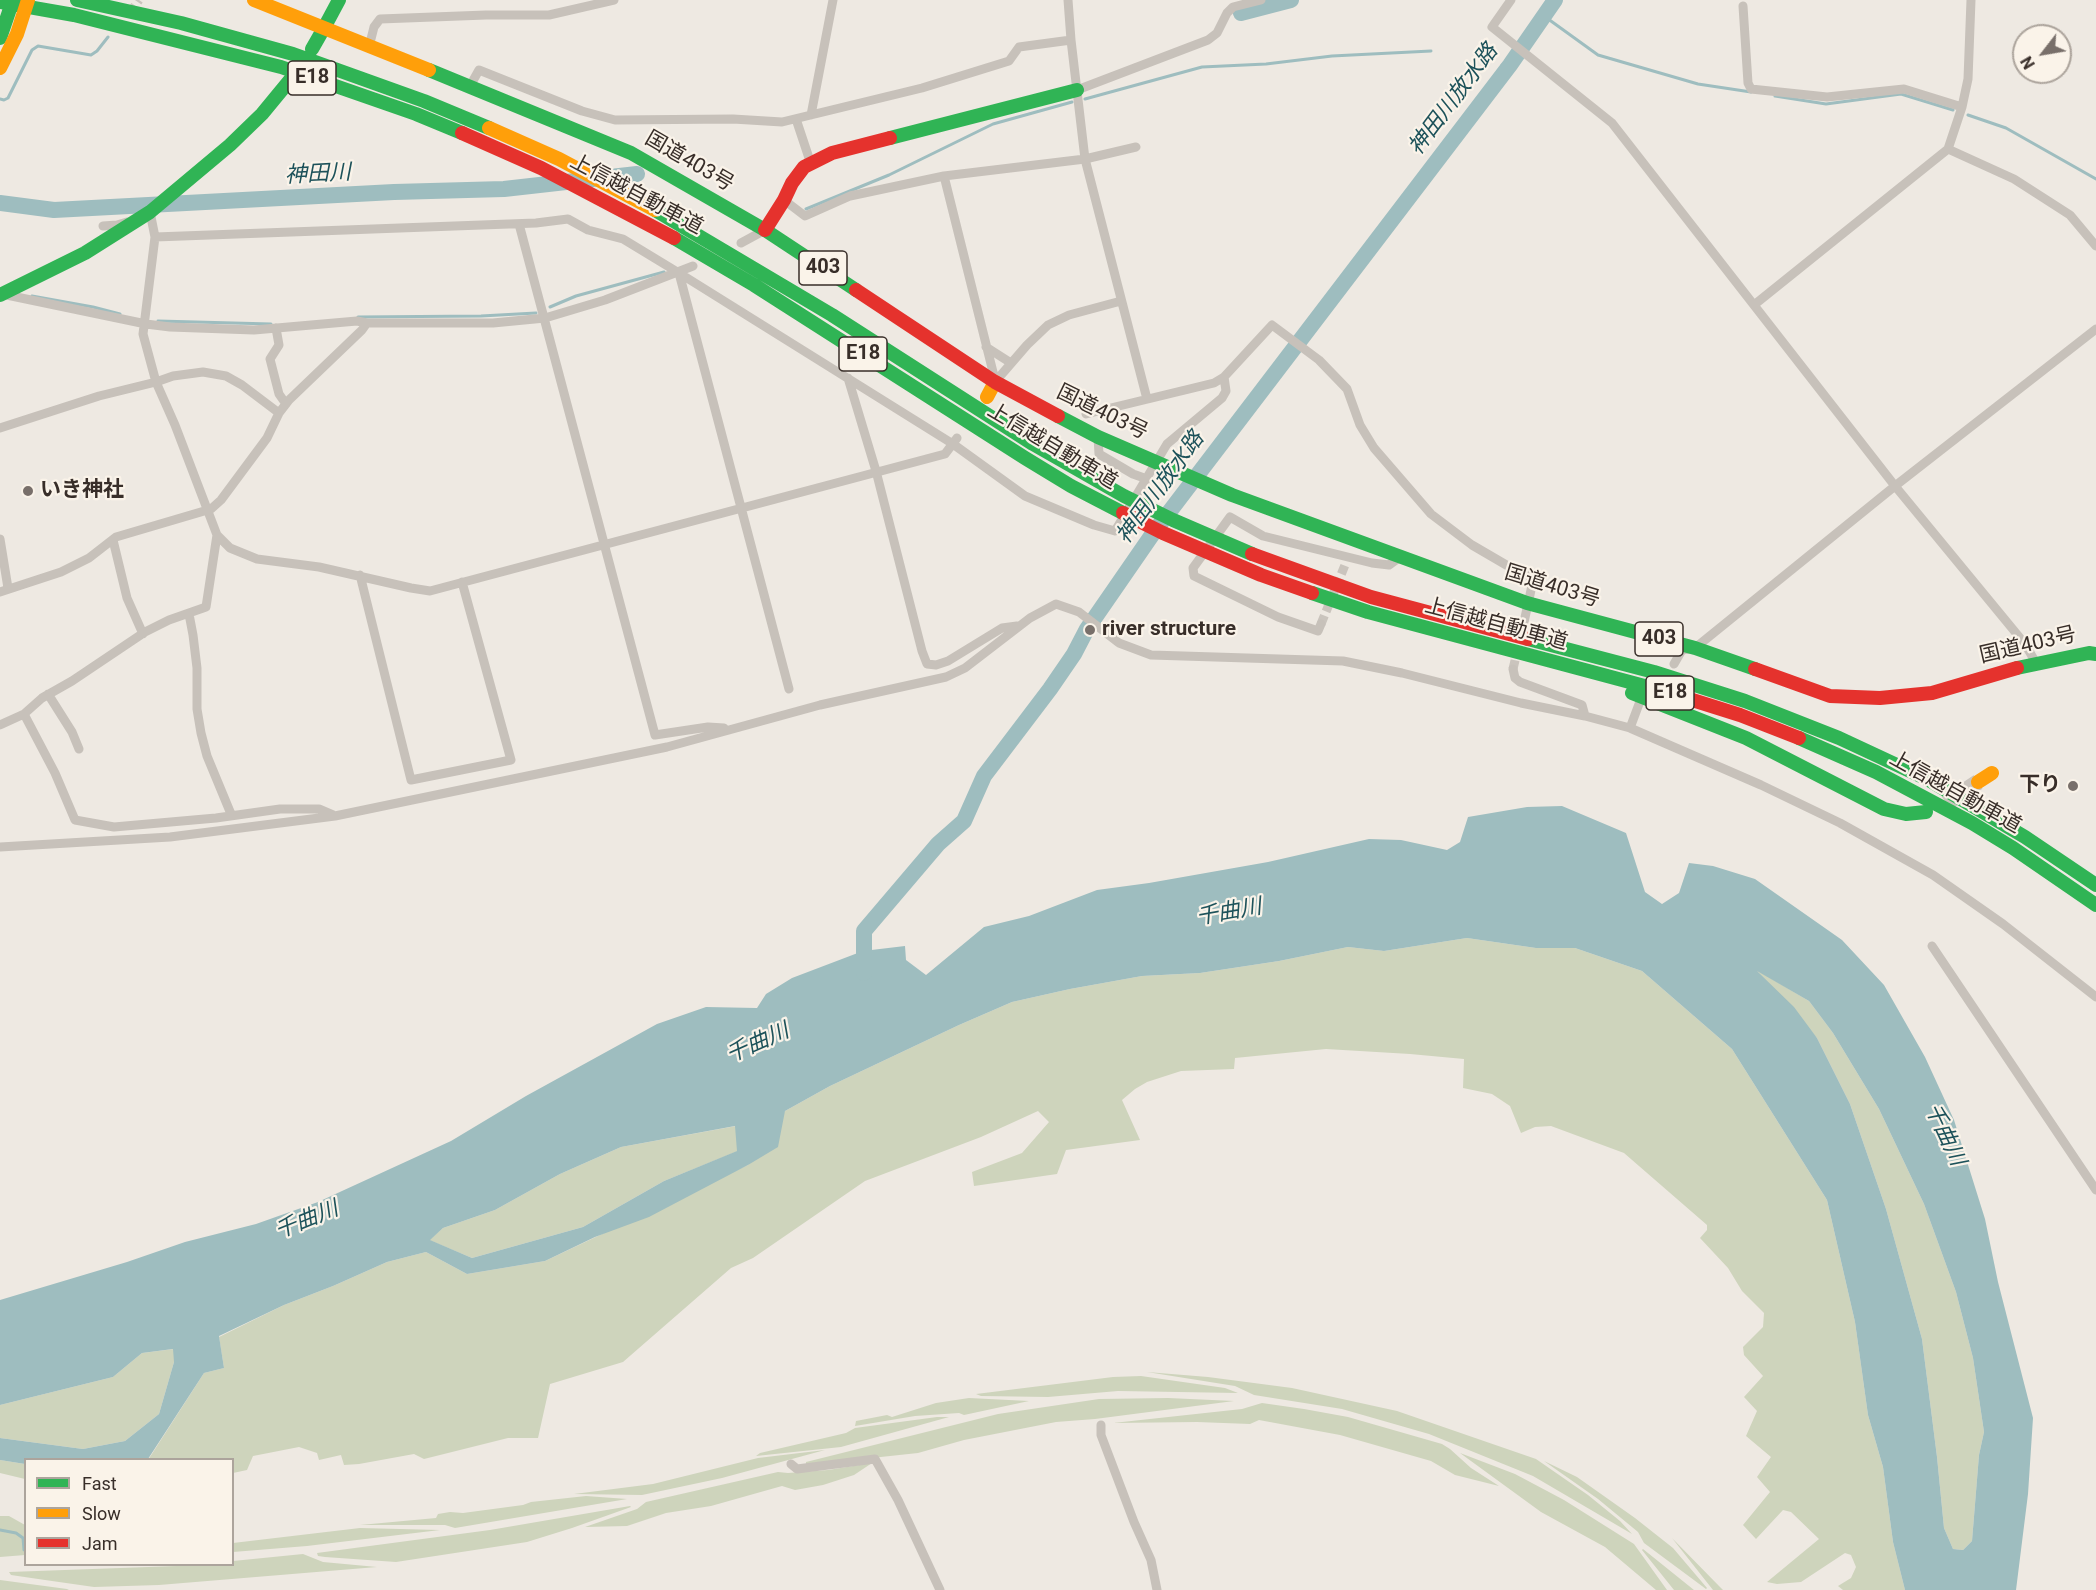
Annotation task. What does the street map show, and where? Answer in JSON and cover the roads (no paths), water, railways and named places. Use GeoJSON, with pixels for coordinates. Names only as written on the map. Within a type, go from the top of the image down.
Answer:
{"type":"FeatureCollection","features":[{"type":"Feature","properties":{"kind":"main road"},"geometry":{"type":"LineString","coordinates":[[0,37],[13,0]]}},
{"type":"Feature","properties":{"kind":"main road"},"geometry":{"type":"LineString","coordinates":[[0,68],[17,34],[28,0]]}},
{"type":"Feature","properties":{"kind":"main road","name":"上信越自動車道"},"geometry":{"type":"LineString","coordinates":[[77,0],[230,36],[293,54],[424,100],[559,159],[627,194],[762,272],[1033,444],[1124,496],[1224,543],[1316,579],[1371,597],[1654,672],[1726,694],[1839,738],[1926,779],[2025,837],[2096,885]]}},
{"type":"Feature","properties":{"kind":"main road"},"geometry":{"type":"LineString","coordinates":[[100,0],[188,22],[230,36]]}},
{"type":"Feature","properties":{"kind":"main road","name":"国道403号"},"geometry":{"type":"LineString","coordinates":[[254,0],[631,153],[765,230],[995,382],[1098,437],[1232,495],[1527,603],[1695,648],[1830,696],[1880,698],[1932,693],[2036,663],[2089,653],[2096,654]]}},
{"type":"Feature","properties":{"kind":"main road"},"geometry":{"type":"LineString","coordinates":[[312,49],[339,0]]}},
{"type":"Feature","properties":{"kind":"main road","name":"上信越自動車道"},"geometry":{"type":"LineString","coordinates":[[0,2],[74,15],[213,48],[281,67],[416,114],[541,168],[608,202],[754,285],[1026,458],[1115,509],[1213,555],[1316,595],[1423,628],[1650,687],[1785,732],[1876,772],[1972,823],[2096,905]]}},
{"type":"Feature","properties":{"kind":"main road"},"geometry":{"type":"LineString","coordinates":[[0,7],[40,10]]}},
{"type":"Feature","properties":{"kind":"main road"},"geometry":{"type":"LineString","coordinates":[[1,294],[86,252],[150,212],[230,145],[262,114],[290,80]]}},
{"type":"Feature","properties":{"kind":"main road"},"geometry":{"type":"LineString","coordinates":[[765,230],[804,167],[832,153],[1077,90]]}},
{"type":"Feature","properties":{"kind":"main road"},"geometry":{"type":"LineString","coordinates":[[987,397],[995,382]]}},
{"type":"Feature","properties":{"kind":"main road"},"geometry":{"type":"LineString","coordinates":[[1423,628],[1610,685],[1691,715],[1746,738],[1884,809],[1906,814],[1926,812]]}},
{"type":"Feature","properties":{"kind":"main road"},"geometry":{"type":"LineString","coordinates":[[1978,782],[1992,773]]}},
{"type":"Feature","properties":{"kind":"main road"},"geometry":{"type":"LineString","coordinates":[[1926,779],[1994,812],[2096,871]]}},
{"type":"Feature","properties":{"kind":"street"},"geometry":{"type":"LineString","coordinates":[[369,47],[374,27],[380,19],[549,15],[614,0]]}},
{"type":"Feature","properties":{"kind":"street"},"geometry":{"type":"LineString","coordinates":[[811,115],[832,0]]}},
{"type":"Feature","properties":{"kind":"street"},"geometry":{"type":"LineString","coordinates":[[1068,0],[1085,159],[1147,399]]}},
{"type":"Feature","properties":{"kind":"street"},"geometry":{"type":"LineString","coordinates":[[1077,90],[1208,40],[1217,33],[1227,13],[1233,7],[1261,0]]}},
{"type":"Feature","properties":{"kind":"street"},"geometry":{"type":"LineString","coordinates":[[1511,0],[1492,27],[1612,123],[1895,486],[2025,644],[2036,663]]}},
{"type":"Feature","properties":{"kind":"street"},"geometry":{"type":"LineString","coordinates":[[1754,305],[1948,149],[1962,107],[1968,79],[1971,0]]}},
{"type":"Feature","properties":{"kind":"street"},"geometry":{"type":"LineString","coordinates":[[1743,6],[1748,83],[1751,89],[1827,97],[1904,89],[1962,107]]}},
{"type":"Feature","properties":{"kind":"street"},"geometry":{"type":"LineString","coordinates":[[470,86],[480,70],[582,111],[615,120],[734,119],[782,122],[922,88],[1009,61],[1019,47],[1071,40]]}},
{"type":"Feature","properties":{"kind":"street"},"geometry":{"type":"LineString","coordinates":[[796,119],[810,164]]}},
{"type":"Feature","properties":{"kind":"street"},"geometry":{"type":"LineString","coordinates":[[784,200],[805,216],[850,196],[944,176],[1085,159],[1136,147]]}},
{"type":"Feature","properties":{"kind":"street"},"geometry":{"type":"LineString","coordinates":[[1948,149],[2014,179],[2070,215],[2096,246]]}},
{"type":"Feature","properties":{"kind":"street"},"geometry":{"type":"LineString","coordinates":[[944,176],[995,382]]}},
{"type":"Feature","properties":{"kind":"street"},"geometry":{"type":"LineString","coordinates":[[103,226],[117,225],[150,212],[155,237],[143,334],[156,382],[217,535],[230,548],[257,559],[319,567],[430,591],[945,453],[955,441]]}},
{"type":"Feature","properties":{"kind":"street"},"geometry":{"type":"LineString","coordinates":[[155,237],[519,224],[568,219],[588,230],[623,239],[955,441],[1025,496],[1094,525],[1115,531],[1147,479],[1162,465],[1167,444],[1222,398],[1226,391],[1224,377]]}},
{"type":"Feature","properties":{"kind":"street"},"geometry":{"type":"LineString","coordinates":[[519,224],[655,735],[708,728],[732,729]]}},
{"type":"Feature","properties":{"kind":"street"},"geometry":{"type":"LineString","coordinates":[[741,243],[765,230]]}},
{"type":"Feature","properties":{"kind":"street"},"geometry":{"type":"LineString","coordinates":[[1,294],[170,327],[243,330],[357,321],[493,323],[545,318],[605,300],[693,266]]}},
{"type":"Feature","properties":{"kind":"street"},"geometry":{"type":"LineString","coordinates":[[679,273],[739,508],[789,689]]}},
{"type":"Feature","properties":{"kind":"street"},"geometry":{"type":"LineString","coordinates":[[995,382],[1048,325],[1070,315],[1121,301]]}},
{"type":"Feature","properties":{"kind":"street"},"geometry":{"type":"LineString","coordinates":[[0,539],[4,590],[61,572],[89,558],[117,537],[208,511],[221,500],[267,438],[286,404],[362,330],[367,322]]}},
{"type":"Feature","properties":{"kind":"street"},"geometry":{"type":"LineString","coordinates":[[1086,414],[1214,383],[1224,377],[1272,325],[1319,360],[1347,389],[1360,426],[1380,458],[1431,514],[1472,545],[1508,566],[1524,572],[1533,580],[1524,622]]}},
{"type":"Feature","properties":{"kind":"street"},"geometry":{"type":"LineString","coordinates":[[276,328],[279,345],[270,359],[279,394],[286,404]]}},
{"type":"Feature","properties":{"kind":"street"},"geometry":{"type":"LineString","coordinates":[[1674,664],[1682,651],[1695,648],[1895,486],[2096,329]]}},
{"type":"Feature","properties":{"kind":"street"},"geometry":{"type":"LineString","coordinates":[[986,347],[1011,363]]}},
{"type":"Feature","properties":{"kind":"street"},"geometry":{"type":"LineString","coordinates":[[0,428],[99,396],[179,375],[214,373],[226,376],[279,413]]}},
{"type":"Feature","properties":{"kind":"street"},"geometry":{"type":"LineString","coordinates":[[848,378],[876,471],[927,664],[936,665],[948,661],[1002,628],[1019,626]]}},
{"type":"Feature","properties":{"kind":"street"},"geometry":{"type":"LineString","coordinates":[[1098,437],[1099,454],[1133,474],[1147,479]]}},
{"type":"Feature","properties":{"kind":"street"},"geometry":{"type":"LineString","coordinates":[[1321,624],[1318,631],[1278,617],[1194,576],[1193,568],[1206,547],[1230,517],[1263,536],[1345,560],[1389,565],[1400,557]]}},
{"type":"Feature","properties":{"kind":"street"},"geometry":{"type":"LineString","coordinates":[[0,725],[24,714],[48,694],[72,681],[143,634],[169,620],[206,607],[217,535]]}},
{"type":"Feature","properties":{"kind":"street"},"geometry":{"type":"LineString","coordinates":[[113,540],[127,598],[143,634]]}},
{"type":"Feature","properties":{"kind":"street"},"geometry":{"type":"LineString","coordinates":[[360,575],[411,780],[511,760],[462,582]]}},
{"type":"Feature","properties":{"kind":"street"},"geometry":{"type":"LineString","coordinates":[[0,847],[170,837],[335,816],[668,747],[820,705],[946,677],[965,668],[1019,626],[1056,604],[1079,612],[1119,643],[1150,655],[1343,661],[1630,728],[1761,784],[1840,823],[1932,875],[2004,924],[2096,997]]}},
{"type":"Feature","properties":{"kind":"street"},"geometry":{"type":"LineString","coordinates":[[189,614],[195,646],[197,709],[201,733],[207,756],[231,814]]}},
{"type":"Feature","properties":{"kind":"street"},"geometry":{"type":"LineString","coordinates":[[1513,669],[1515,678],[1520,682],[1582,705],[1585,716]]}},
{"type":"Feature","properties":{"kind":"street"},"geometry":{"type":"LineString","coordinates":[[48,694],[72,732],[79,749]]}},
{"type":"Feature","properties":{"kind":"street"},"geometry":{"type":"LineString","coordinates":[[1630,728],[1639,704]]}},
{"type":"Feature","properties":{"kind":"street"},"geometry":{"type":"LineString","coordinates":[[24,714],[55,773],[75,820],[114,826],[216,818],[231,814],[280,809],[320,809],[335,816]]}},
{"type":"Feature","properties":{"kind":"street"},"geometry":{"type":"LineString","coordinates":[[1932,946],[2096,1190]]}},
{"type":"Feature","properties":{"kind":"street"},"geometry":{"type":"LineString","coordinates":[[1101,1425],[1101,1435],[1151,1560],[1157,1590]]}},
{"type":"Feature","properties":{"kind":"street"},"geometry":{"type":"LineString","coordinates":[[790,1464],[797,1469],[875,1459],[898,1500],[940,1590]]}},
{"type":"Feature","properties":{"kind":"water","name":"千曲川"},"geometry":{"type":"Polygon","coordinates":[[[1562,806],[1626,833],[1645,892],[1662,904],[1679,893],[1689,863],[1713,866],[1755,879],[1842,940],[1884,985],[1925,1057],[1954,1120],[1985,1219],[1998,1282],[2033,1418],[2028,1494],[2016,1590],[1905,1590],[1893,1542],[1883,1467],[1868,1415],[1855,1322],[1827,1200],[1732,1049],[1642,971],[1575,948],[1536,948],[1467,938],[1384,951],[1348,947],[1279,961],[1200,973],[1142,976],[1012,1002],[830,1086],[785,1111],[778,1147],[649,1217],[595,1237],[545,1261],[467,1274],[426,1252],[387,1262],[284,1305],[219,1336],[224,1368],[204,1373],[149,1458],[24,1458],[24,1464],[0,1460],[0,1438],[83,1449],[125,1441],[159,1414],[174,1362],[173,1349],[142,1353],[113,1377],[0,1405],[0,1300],[185,1242],[256,1224],[318,1202],[451,1141],[526,1096],[657,1024],[706,1007],[757,1008],[766,994],[792,978],[863,951],[905,946],[906,960],[926,975],[984,927],[1029,916],[1097,890],[1268,862],[1369,839],[1401,840],[1447,850],[1460,842],[1468,817],[1527,807],[1562,806]],[[1757,971],[1794,1007],[1817,1038],[1850,1104],[1886,1209],[1922,1339],[1944,1528],[1953,1549],[1963,1550],[1972,1541],[1979,1455],[1984,1432],[1973,1358],[1956,1292],[1924,1204],[1879,1109],[1833,1033],[1809,1001],[1757,971]],[[735,1126],[621,1147],[560,1174],[495,1210],[443,1228],[430,1240],[472,1258],[583,1227],[664,1181],[737,1151],[735,1126]]]}},
{"type":"Feature","properties":{"kind":"waterway","name":"神田川"},"geometry":{"type":"LineString","coordinates":[[1241,13],[1291,0]]}},
{"type":"Feature","properties":{"kind":"waterway","name":"神田川放水路"},"geometry":{"type":"LineString","coordinates":[[864,973],[864,931],[938,844],[964,821],[984,776],[1050,689],[1074,654],[1087,629],[1154,532],[1510,65],[1555,0]]}},
{"type":"Feature","properties":{"kind":"waterway"},"geometry":{"type":"LineString","coordinates":[[1544,16],[1598,55],[1698,84],[1751,92]]}},
{"type":"Feature","properties":{"kind":"waterway"},"geometry":{"type":"LineString","coordinates":[[0,99],[8,98],[32,50],[38,46],[91,55],[108,37]]}},
{"type":"Feature","properties":{"kind":"waterway"},"geometry":{"type":"LineString","coordinates":[[1085,99],[1202,67],[1266,64],[1332,56],[1431,51]]}},
{"type":"Feature","properties":{"kind":"waterway","name":"神田川放水路"},"geometry":{"type":"LineString","coordinates":[[1502,65],[1510,65]]}},
{"type":"Feature","properties":{"kind":"waterway"},"geometry":{"type":"LineString","coordinates":[[1775,96],[1826,104],[1901,94],[1953,110]]}},
{"type":"Feature","properties":{"kind":"waterway"},"geometry":{"type":"LineString","coordinates":[[806,209],[889,175],[993,124],[1072,102]]}},
{"type":"Feature","properties":{"kind":"waterway"},"geometry":{"type":"LineString","coordinates":[[1968,115],[2006,128],[2096,179]]}},
{"type":"Feature","properties":{"kind":"waterway","name":"神田川"},"geometry":{"type":"LineString","coordinates":[[0,203],[54,210],[394,192],[504,189],[637,174]]}},
{"type":"Feature","properties":{"kind":"waterway"},"geometry":{"type":"LineString","coordinates":[[550,307],[576,296],[664,272]]}},
{"type":"Feature","properties":{"kind":"waterway"},"geometry":{"type":"LineString","coordinates":[[32,296],[120,314]]}},
{"type":"Feature","properties":{"kind":"waterway"},"geometry":{"type":"LineString","coordinates":[[358,317],[536,313]]}},
{"type":"Feature","properties":{"kind":"waterway"},"geometry":{"type":"LineString","coordinates":[[158,321],[271,324]]}},
{"type":"Feature","properties":{"kind":"waterway"},"geometry":{"type":"LineString","coordinates":[[0,1530],[16,1533],[23,1538],[24,1550]]}},
{"type":"Feature","properties":{"kind":"tunnel"},"geometry":{"type":"LineString","coordinates":[[130,13],[139,0]]}},
{"type":"Feature","properties":{"kind":"tunnel"},"geometry":{"type":"LineString","coordinates":[[1321,624],[1345,565]]}},
{"type":"Feature","properties":{"kind":"tunnel"},"geometry":{"type":"LineString","coordinates":[[1513,669],[1524,622]]}},
{"type":"Feature","properties":{"kind":"tunnel"},"geometry":{"type":"LineString","coordinates":[[1946,803],[1978,782]]}},
{"type":"Feature","properties":{"kind":"place","name":"いき神社"},"geometry":{"type":"Point","coordinates":[28,491]}},
{"type":"Feature","properties":{"kind":"place","name":"river structure"},"geometry":{"type":"Point","coordinates":[1090,630]}},
{"type":"Feature","properties":{"kind":"place","name":"下り"},"geometry":{"type":"Point","coordinates":[2073,786]}}]}
